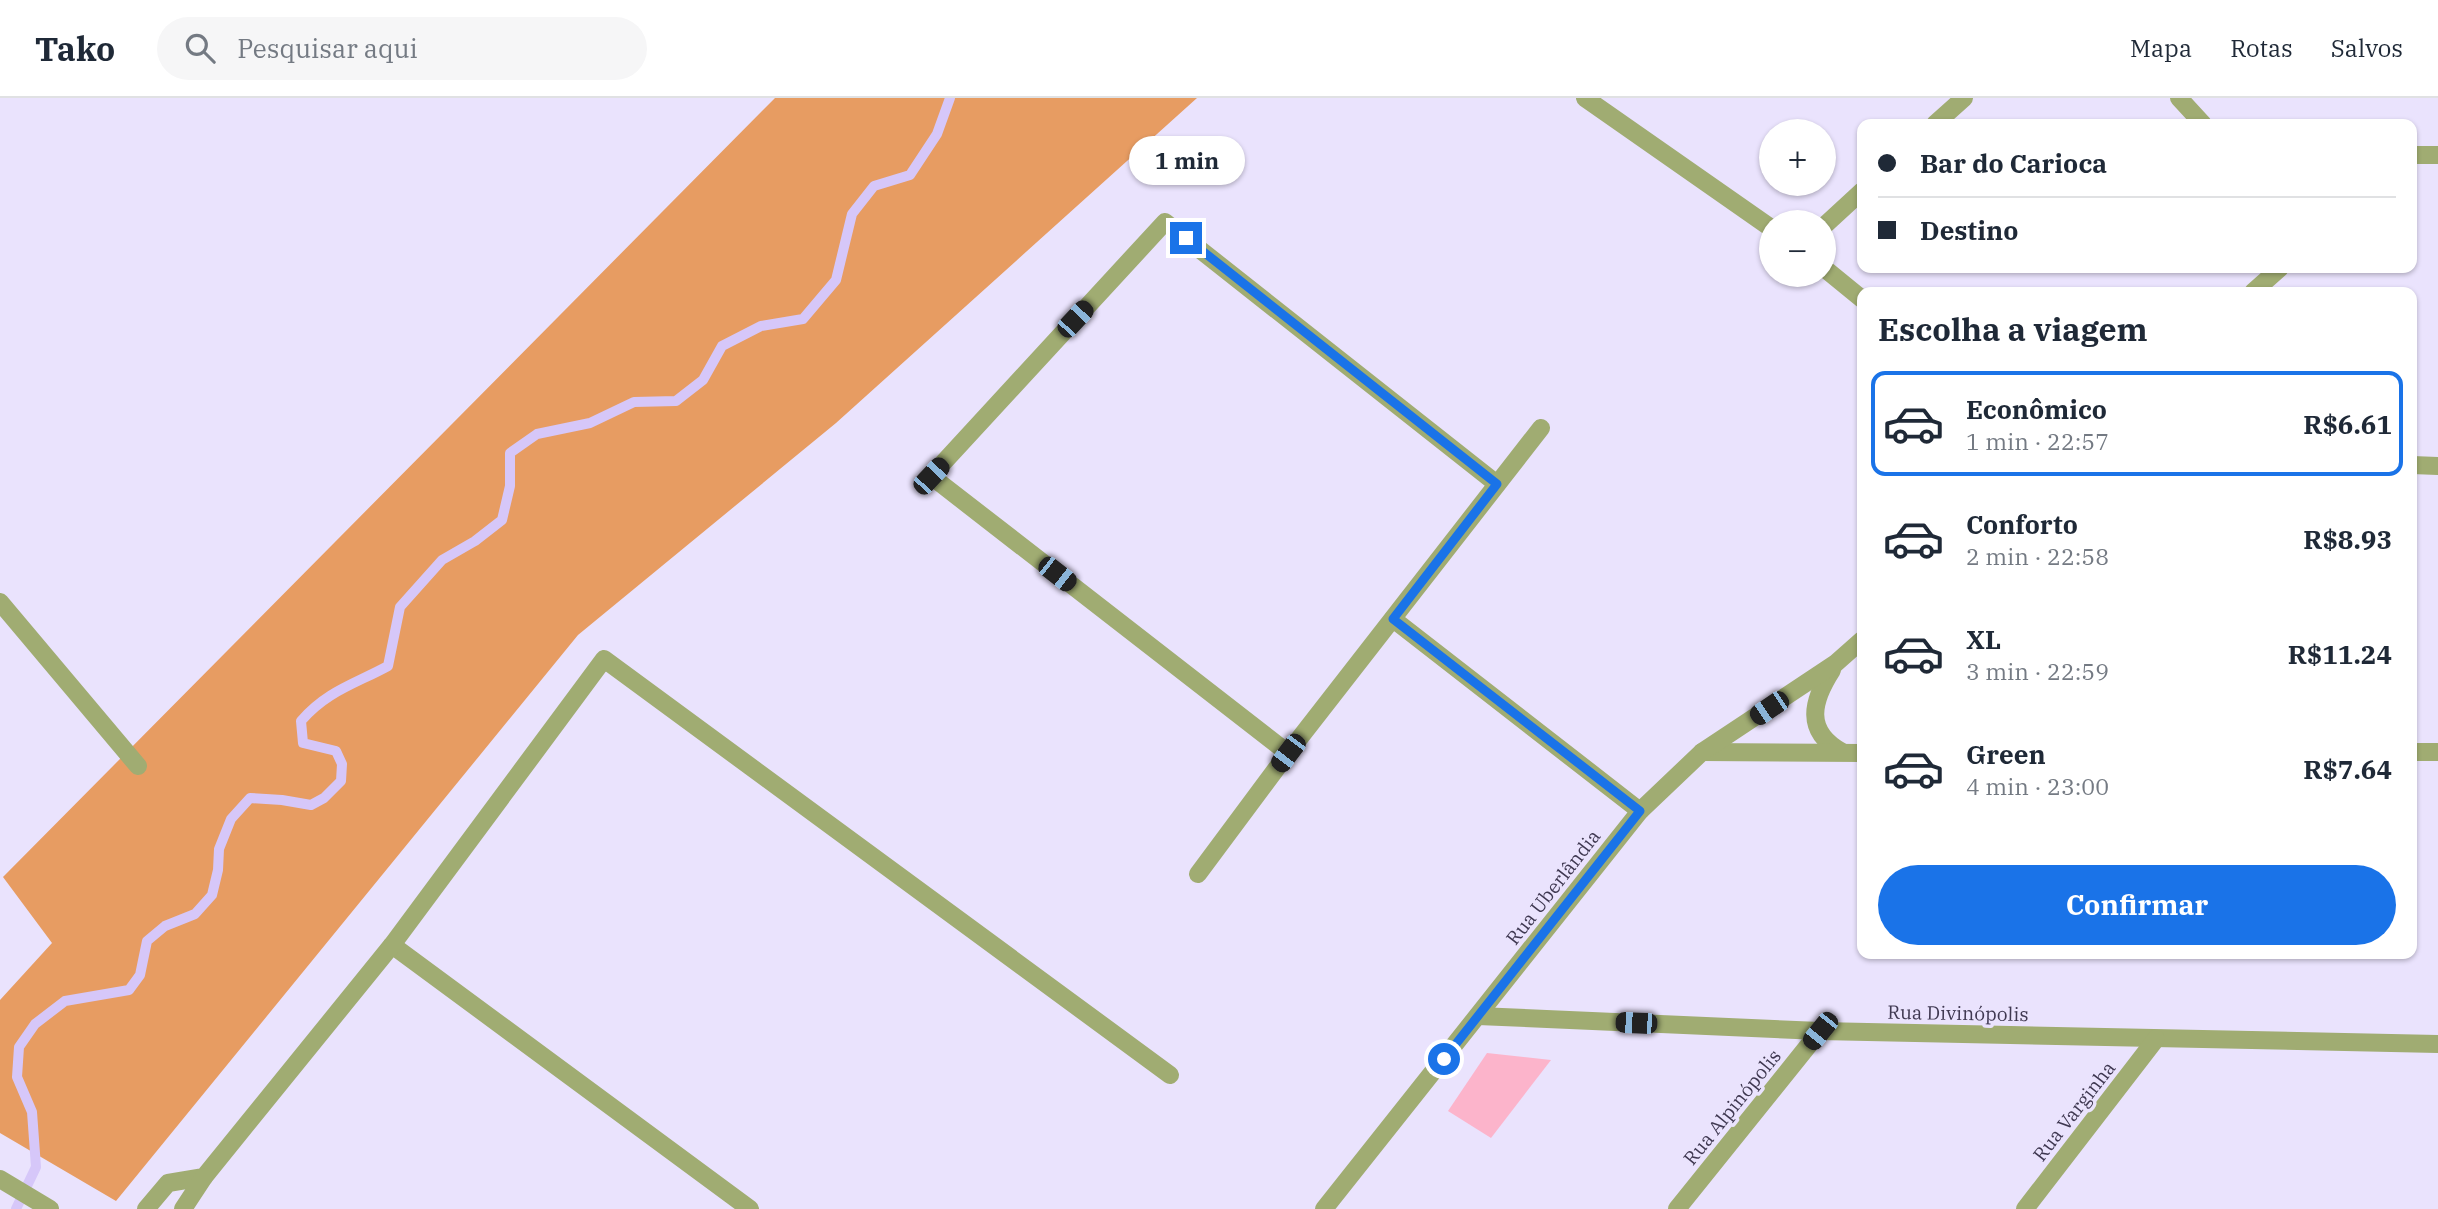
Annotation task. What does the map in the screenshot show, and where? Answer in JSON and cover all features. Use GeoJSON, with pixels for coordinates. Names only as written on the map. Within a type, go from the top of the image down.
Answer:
{"type":"FeatureCollection","features":[{"type":"Feature","properties":{"kind":"street"},"geometry":{"type":"LineString","coordinates":[[1585,98],[1759,220]]}},
{"type":"Feature","properties":{"kind":"street"},"geometry":{"type":"LineString","coordinates":[[1941,119],[1964,98]]}},
{"type":"Feature","properties":{"kind":"street"},"geometry":{"type":"LineString","coordinates":[[2179,98],[2198,119]]}},
{"type":"Feature","properties":{"kind":"street"},"geometry":{"type":"LineString","coordinates":[[2417,155],[2438,155]]}},
{"type":"Feature","properties":{"kind":"street"},"geometry":{"type":"LineString","coordinates":[[1836,215],[1857,196]]}},
{"type":"Feature","properties":{"kind":"street"},"geometry":{"type":"LineString","coordinates":[[1288,753],[931,476],[1165,222],[1497,484]]}},
{"type":"Feature","properties":{"kind":"street"},"geometry":{"type":"LineString","coordinates":[[2259,287],[2274,273]]}},
{"type":"Feature","properties":{"kind":"street"},"geometry":{"type":"LineString","coordinates":[[1836,278],[1857,295]]}},
{"type":"Feature","properties":{"kind":"street"},"geometry":{"type":"LineString","coordinates":[[1198,874],[1288,753],[1541,428]]}},
{"type":"Feature","properties":{"kind":"street"},"geometry":{"type":"LineString","coordinates":[[2417,466],[2438,466]]}},
{"type":"Feature","properties":{"kind":"street"},"geometry":{"type":"LineString","coordinates":[[0,603],[138,766]]}},
{"type":"Feature","properties":{"kind":"street"},"geometry":{"type":"LineString","coordinates":[[1393,619],[1640,811]]}},
{"type":"Feature","properties":{"kind":"street","name":"Rua Uberlândia"},"geometry":{"type":"LineString","coordinates":[[1324,1209],[1640,811],[1702,752],[1836,663],[1857,644]]}},
{"type":"Feature","properties":{"kind":"street"},"geometry":{"type":"LineString","coordinates":[[183,1209],[204,1177],[392,945],[604,659],[1170,1074]]}},
{"type":"Feature","properties":{"kind":"street"},"geometry":{"type":"LineString","coordinates":[[1836,663],[1817,694],[1815,721],[1824,742],[1853,753]]}},
{"type":"Feature","properties":{"kind":"street"},"geometry":{"type":"LineString","coordinates":[[1702,752],[1853,753]]}},
{"type":"Feature","properties":{"kind":"street"},"geometry":{"type":"LineString","coordinates":[[2417,752],[2438,752]]}},
{"type":"Feature","properties":{"kind":"street"},"geometry":{"type":"LineString","coordinates":[[392,945],[750,1209]]}},
{"type":"Feature","properties":{"kind":"street","name":"Rua Divinópolis"},"geometry":{"type":"LineString","coordinates":[[1478,1016],[1820,1031],[2438,1044]]}},
{"type":"Feature","properties":{"kind":"street","name":"Rua Alpinópolis"},"geometry":{"type":"LineString","coordinates":[[1678,1209],[1820,1031]]}},
{"type":"Feature","properties":{"kind":"street","name":"Rua Varginha"},"geometry":{"type":"LineString","coordinates":[[2025,1209],[2156,1039]]}},
{"type":"Feature","properties":{"kind":"street"},"geometry":{"type":"LineString","coordinates":[[146,1209],[168,1183],[204,1177]]}},
{"type":"Feature","properties":{"kind":"street"},"geometry":{"type":"LineString","coordinates":[[0,1179],[50,1209]]}},
{"type":"Feature","properties":{"kind":"shaded area"},"geometry":{"type":"Polygon","coordinates":[[[775,98],[1197,98],[836,423],[578,635],[116,1201],[0,1133],[0,1000],[52,943],[3,877],[775,98]]]}},
{"type":"Feature","properties":{"kind":"building"},"geometry":{"type":"Polygon","coordinates":[[[1487,1053],[1551,1060],[1491,1138],[1448,1111],[1487,1053]]]}},
{"type":"Feature","properties":{"kind":"waterway"},"geometry":{"type":"LineString","coordinates":[[16,1209],[36,1167],[32,1112],[17,1077],[19,1047],[35,1024],[65,1001],[129,990],[140,975],[147,941],[165,926],[195,914],[212,895],[218,870],[219,849],[231,819],[250,798],[311,805],[324,798],[341,781],[342,764],[336,751],[303,743],[301,721],[331,695],[388,666],[400,607],[442,560],[475,541],[502,520],[510,486],[510,453],[537,434],[590,423],[634,402],[676,401],[703,380],[722,346],[761,326],[803,319],[836,280],[852,214],[874,186],[910,175],[937,134],[950,98]]}},
{"type":"Feature","properties":{"kind":"route"},"geometry":{"type":"LineString","coordinates":[[1186,238],[1497,484],[1393,619],[1640,811],[1444,1059]]}}]}
